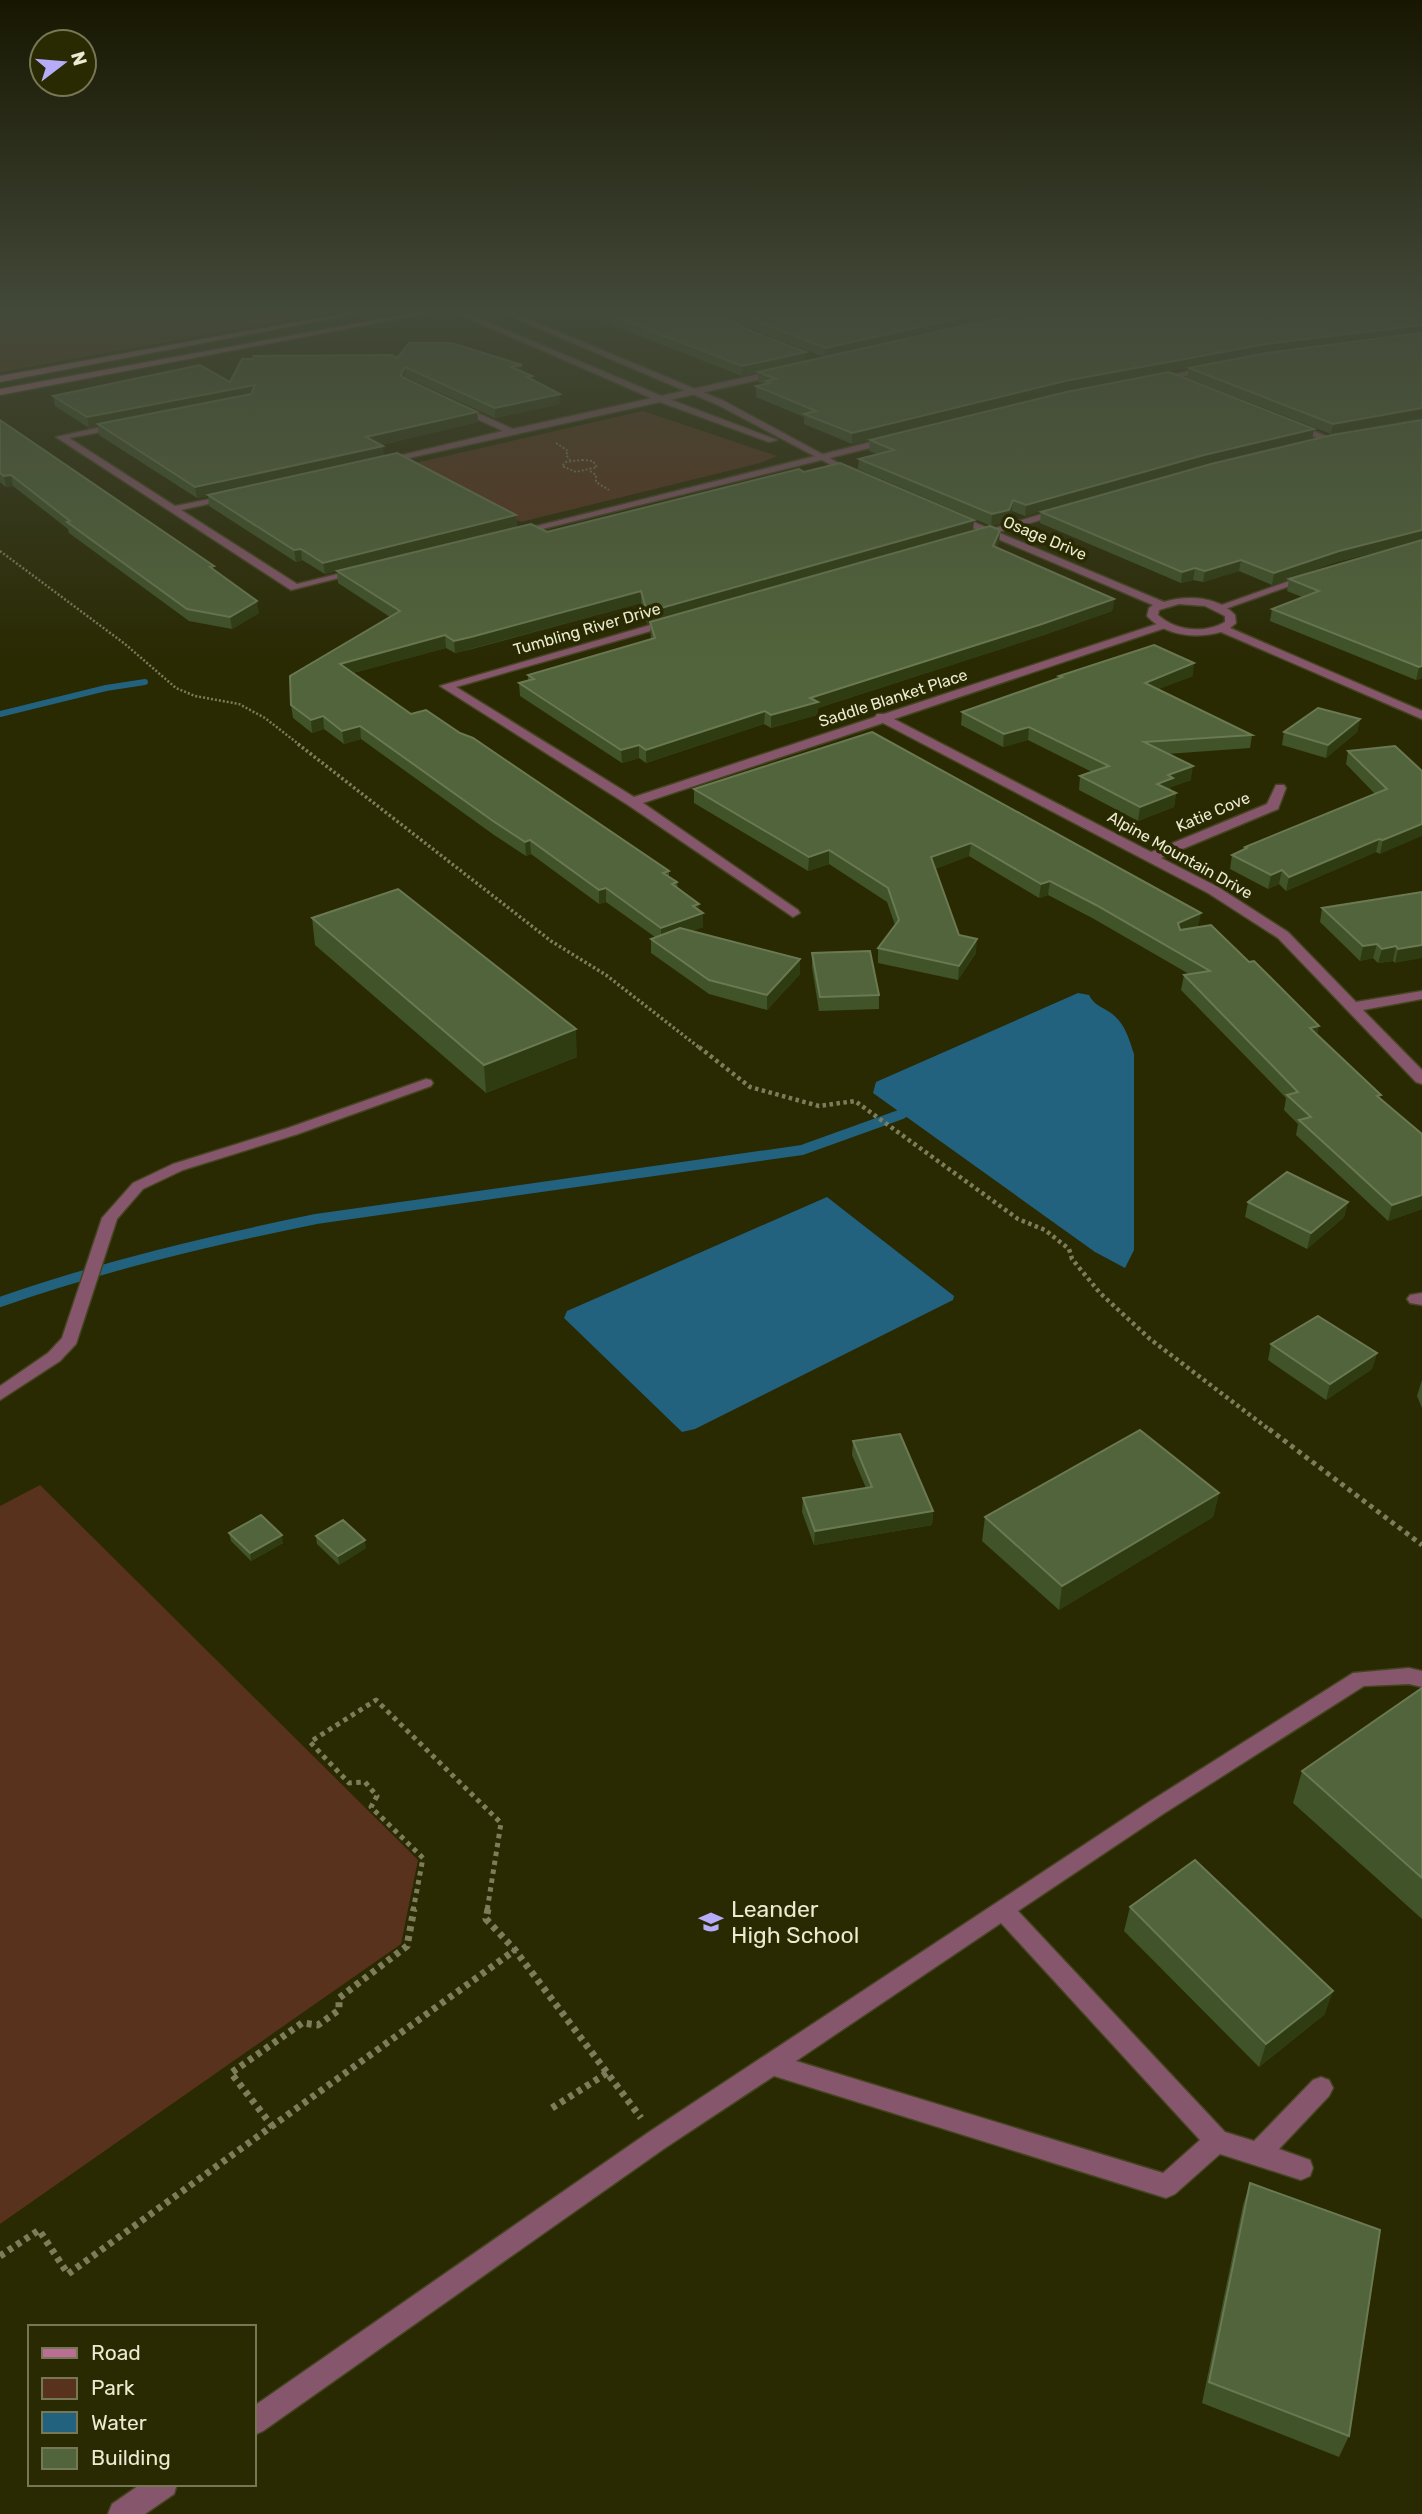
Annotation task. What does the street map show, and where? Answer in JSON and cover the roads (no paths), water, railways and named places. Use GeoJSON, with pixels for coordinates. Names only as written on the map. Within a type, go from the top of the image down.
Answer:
{"type":"FeatureCollection","features":[{"type":"Feature","properties":{"kind":"street"},"geometry":{"type":"LineString","coordinates":[[101,429],[61,437],[295,587],[374,568]]}},
{"type":"Feature","properties":{"kind":"street"},"geometry":{"type":"LineString","coordinates":[[506,429],[512,432]]}},
{"type":"Feature","properties":{"kind":"street"},"geometry":{"type":"LineString","coordinates":[[374,463],[525,429]]}},
{"type":"Feature","properties":{"kind":"street"},"geometry":{"type":"LineString","coordinates":[[741,429],[802,450]]}},
{"type":"Feature","properties":{"kind":"street"},"geometry":{"type":"LineString","coordinates":[[768,429],[817,458],[867,480]]}},
{"type":"Feature","properties":{"kind":"street"},"geometry":{"type":"LineString","coordinates":[[1303,429],[1329,440]]}},
{"type":"Feature","properties":{"kind":"street"},"geometry":{"type":"LineString","coordinates":[[504,536],[900,438]]}},
{"type":"Feature","properties":{"kind":"street"},"geometry":{"type":"LineString","coordinates":[[1307,445],[1343,438]]}},
{"type":"Feature","properties":{"kind":"street"},"geometry":{"type":"LineString","coordinates":[[174,509],[241,494]]}},
{"type":"Feature","properties":{"kind":"street"},"geometry":{"type":"LineString","coordinates":[[961,540],[1075,507]]}},
{"type":"Feature","properties":{"kind":"street","name":"Osage Drive"},"geometry":{"type":"LineString","coordinates":[[943,512],[1160,604]]}},
{"type":"Feature","properties":{"kind":"street"},"geometry":{"type":"LineString","coordinates":[[1328,572],[1221,607],[1189,601],[1160,604],[1151,612],[1157,621],[1164,625],[1193,631],[1221,628],[1422,715]]}},
{"type":"Feature","properties":{"kind":"street"},"geometry":{"type":"LineString","coordinates":[[1221,607],[1232,619],[1221,628]]}},
{"type":"Feature","properties":{"kind":"street","name":"Tumbling River Drive"},"geometry":{"type":"LineString","coordinates":[[684,618],[446,686],[633,802],[793,913]]}},
{"type":"Feature","properties":{"kind":"street","name":"Saddle Blanket Place"},"geometry":{"type":"LineString","coordinates":[[633,802],[1164,625]]}},
{"type":"Feature","properties":{"kind":"street","name":"Alpine Mountain Drive"},"geometry":{"type":"LineString","coordinates":[[881,718],[1213,890],[1283,935],[1422,1079]]}},
{"type":"Feature","properties":{"kind":"street","name":"Katie Cove"},"geometry":{"type":"LineString","coordinates":[[1149,858],[1273,806],[1280,788]]}},
{"type":"Feature","properties":{"kind":"street"},"geometry":{"type":"LineString","coordinates":[[1353,1007],[1422,995]]}},
{"type":"Feature","properties":{"kind":"lane"},"geometry":{"type":"LineString","coordinates":[[0,1394],[54,1357],[70,1340],[110,1218],[138,1186],[178,1167],[293,1131],[426,1083]]}},
{"type":"Feature","properties":{"kind":"lane"},"geometry":{"type":"LineString","coordinates":[[256,2421],[657,2140],[1003,1910],[1360,1678],[1409,1676],[1422,1679]]}},
{"type":"Feature","properties":{"kind":"lane"},"geometry":{"type":"LineString","coordinates":[[1003,1910],[1217,2141],[1301,2168]]}},
{"type":"Feature","properties":{"kind":"lane"},"geometry":{"type":"LineString","coordinates":[[772,2064],[1166,2186],[1217,2141]]}},
{"type":"Feature","properties":{"kind":"lane"},"geometry":{"type":"LineString","coordinates":[[1258,2154],[1321,2088]]}},
{"type":"Feature","properties":{"kind":"lane"},"geometry":{"type":"LineString","coordinates":[[122,2514],[161,2486]]}},
{"type":"Feature","properties":{"kind":"water"},"geometry":{"type":"Polygon","coordinates":[[[1078,993],[1089,995],[1096,1004],[1116,1017],[1126,1032],[1134,1054],[1134,1250],[1125,1268],[1095,1252],[873,1093],[876,1082],[1078,993]]]}},
{"type":"Feature","properties":{"kind":"water"},"geometry":{"type":"Polygon","coordinates":[[[827,1197],[954,1296],[953,1300],[695,1429],[682,1432],[564,1318],[567,1311],[827,1197]]]}},
{"type":"Feature","properties":{"kind":"waterway"},"geometry":{"type":"LineString","coordinates":[[0,714],[106,688],[145,682]]}},
{"type":"Feature","properties":{"kind":"waterway"},"geometry":{"type":"LineString","coordinates":[[0,1302],[156,1255],[316,1219],[802,1150],[902,1114]]}},
{"type":"Feature","properties":{"kind":"place","name":"Leander High School"},"geometry":{"type":"Point","coordinates":[711,1922]}}]}
